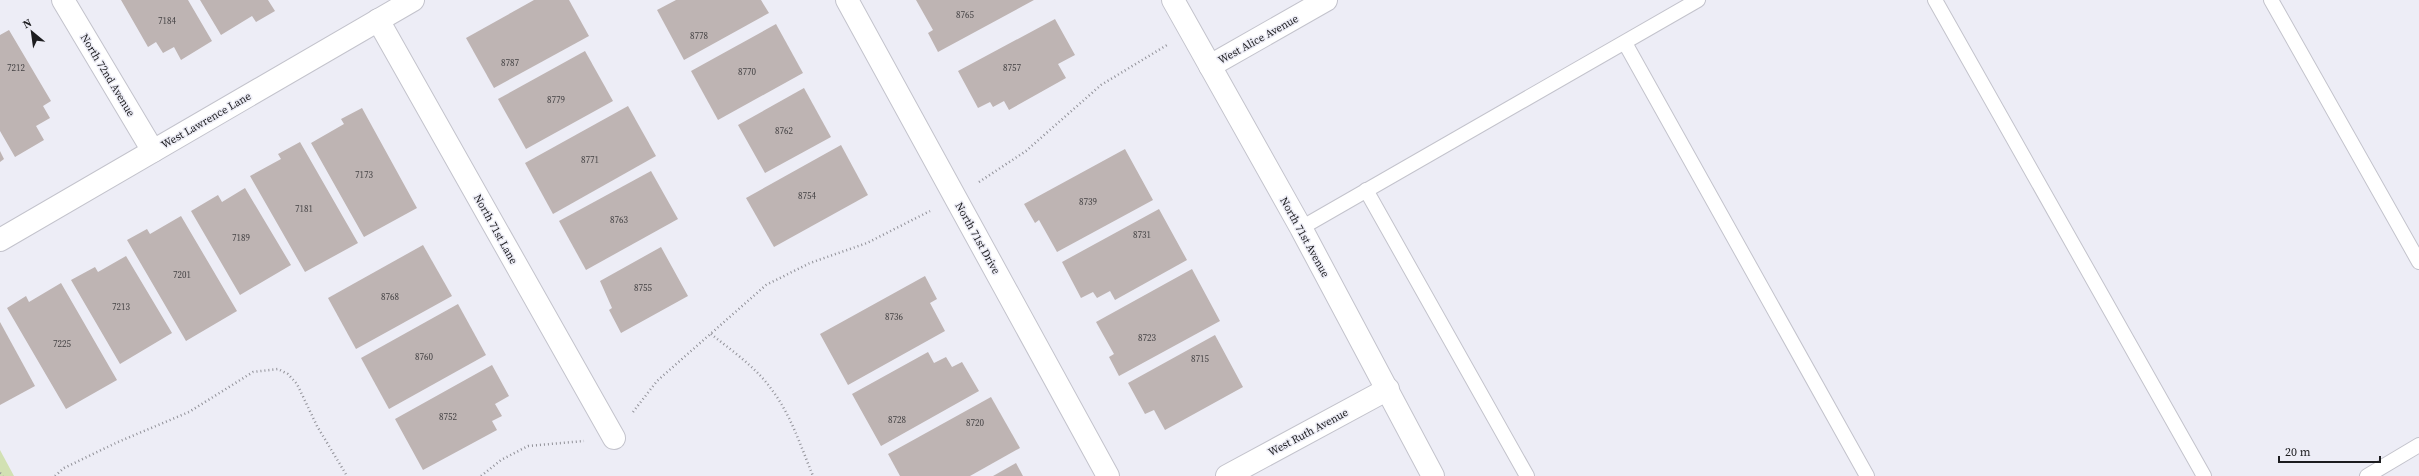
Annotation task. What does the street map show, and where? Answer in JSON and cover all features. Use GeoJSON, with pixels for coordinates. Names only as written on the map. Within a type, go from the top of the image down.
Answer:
{"type":"FeatureCollection","features":[{"type":"Feature","properties":{"kind":"street","name":"North 72nd Avenue"},"geometry":{"type":"LineString","coordinates":[[63,0],[153,151]]}},
{"type":"Feature","properties":{"kind":"street","name":"West Lawrence Lane"},"geometry":{"type":"LineString","coordinates":[[0,240],[413,0]]}},
{"type":"Feature","properties":{"kind":"street","name":"North 71st Drive"},"geometry":{"type":"LineString","coordinates":[[847,0],[1108,476]]}},
{"type":"Feature","properties":{"kind":"street","name":"North 71st Avenue"},"geometry":{"type":"LineString","coordinates":[[1173,0],[1301,228],[1433,476]]}},
{"type":"Feature","properties":{"kind":"street","name":"West Alice Avenue"},"geometry":{"type":"LineString","coordinates":[[1210,66],[1326,0]]}},
{"type":"Feature","properties":{"kind":"street","name":"North 71st Lane"},"geometry":{"type":"LineString","coordinates":[[378,20],[614,438]]}},
{"type":"Feature","properties":{"kind":"street","name":"West Ruth Avenue"},"geometry":{"type":"LineString","coordinates":[[1227,476],[1388,389]]}},
{"type":"Feature","properties":{"kind":"lane"},"geometry":{"type":"LineString","coordinates":[[1301,228],[1698,0]]}},
{"type":"Feature","properties":{"kind":"lane"},"geometry":{"type":"LineString","coordinates":[[1935,0],[2204,476]]}},
{"type":"Feature","properties":{"kind":"lane"},"geometry":{"type":"LineString","coordinates":[[2271,0],[2419,262]]}},
{"type":"Feature","properties":{"kind":"lane"},"geometry":{"type":"LineString","coordinates":[[1624,43],[1867,476]]}},
{"type":"Feature","properties":{"kind":"lane"},"geometry":{"type":"LineString","coordinates":[[1366,190],[1527,476]]}},
{"type":"Feature","properties":{"kind":"lane"},"geometry":{"type":"LineString","coordinates":[[2367,476],[2419,445]]}},
{"type":"Feature","properties":{"kind":"path"},"geometry":{"type":"LineString","coordinates":[[481,476],[501,460],[528,446],[614,438],[657,381],[766,285],[784,274],[868,243],[1001,170],[1026,151],[1101,85],[1190,31]]}},
{"type":"Feature","properties":{"kind":"path"},"geometry":{"type":"LineString","coordinates":[[710,334],[746,361],[772,389],[786,412],[813,476]]}},
{"type":"Feature","properties":{"kind":"path"},"geometry":{"type":"LineString","coordinates":[[55,476],[64,468],[118,442],[190,412],[248,375],[273,369],[288,374],[297,384],[317,426],[347,476]]}},
{"type":"Feature","properties":{"kind":"path"},"geometry":{"type":"LineString","coordinates":[[0,473],[3,476]]}},
{"type":"Feature","properties":{"kind":"green space"},"geometry":{"type":"Polygon","coordinates":[[[0,450],[14,476],[0,476],[0,450]]]}},
{"type":"Feature","properties":{"kind":"building"},"geometry":{"type":"Polygon","coordinates":[[[121,0],[188,0],[212,41],[181,60],[174,47],[163,53],[156,42],[148,47],[121,0]]]}},
{"type":"Feature","properties":{"kind":"building"},"geometry":{"type":"Polygon","coordinates":[[[200,0],[268,0],[275,11],[256,22],[252,16],[221,35],[200,0]]]}},
{"type":"Feature","properties":{"kind":"building"},"geometry":{"type":"Polygon","coordinates":[[[534,0],[569,0],[589,36],[494,88],[466,38],[534,0]]]}},
{"type":"Feature","properties":{"kind":"building"},"geometry":{"type":"Polygon","coordinates":[[[676,0],[761,0],[769,13],[684,60],[657,10],[676,0]]]}},
{"type":"Feature","properties":{"kind":"building"},"geometry":{"type":"Polygon","coordinates":[[[916,0],[1034,0],[938,52],[928,33],[933,30],[916,0]]]}},
{"type":"Feature","properties":{"kind":"building"},"geometry":{"type":"Polygon","coordinates":[[[1055,19],[1075,55],[1058,64],[1066,78],[1009,110],[1004,101],[993,107],[990,102],[978,108],[958,71],[1055,19]]]}},
{"type":"Feature","properties":{"kind":"building"},"geometry":{"type":"Polygon","coordinates":[[[776,24],[803,73],[718,120],[691,71],[776,24]]]}},
{"type":"Feature","properties":{"kind":"building"},"geometry":{"type":"Polygon","coordinates":[[[9,30],[51,101],[43,106],[50,118],[36,126],[44,140],[15,157],[0,131],[0,35],[9,30]]]}},
{"type":"Feature","properties":{"kind":"building"},"geometry":{"type":"Polygon","coordinates":[[[585,51],[613,101],[526,149],[498,99],[585,51]]]}},
{"type":"Feature","properties":{"kind":"building"},"geometry":{"type":"Polygon","coordinates":[[[804,88],[831,137],[765,173],[738,125],[804,88]]]}},
{"type":"Feature","properties":{"kind":"building"},"geometry":{"type":"Polygon","coordinates":[[[628,106],[656,156],[553,214],[525,163],[628,106]]]}},
{"type":"Feature","properties":{"kind":"building"},"geometry":{"type":"Polygon","coordinates":[[[362,108],[417,208],[364,237],[311,143],[344,124],[341,119],[362,108]]]}},
{"type":"Feature","properties":{"kind":"building"},"geometry":{"type":"Polygon","coordinates":[[[300,142],[358,243],[305,272],[250,176],[281,159],[278,154],[300,142]]]}},
{"type":"Feature","properties":{"kind":"building"},"geometry":{"type":"Polygon","coordinates":[[[841,145],[868,195],[774,247],[746,198],[841,145]]]}},
{"type":"Feature","properties":{"kind":"building"},"geometry":{"type":"Polygon","coordinates":[[[1125,149],[1153,200],[1057,252],[1039,220],[1035,223],[1024,204],[1125,149]]]}},
{"type":"Feature","properties":{"kind":"building"},"geometry":{"type":"Polygon","coordinates":[[[0,151],[4,159],[0,162],[0,151]]]}},
{"type":"Feature","properties":{"kind":"building"},"geometry":{"type":"Polygon","coordinates":[[[651,171],[678,219],[586,270],[559,221],[651,171]]]}},
{"type":"Feature","properties":{"kind":"building"},"geometry":{"type":"Polygon","coordinates":[[[245,188],[291,265],[240,295],[191,211],[218,195],[222,202],[245,188]]]}},
{"type":"Feature","properties":{"kind":"building"},"geometry":{"type":"Polygon","coordinates":[[[1159,209],[1187,260],[1115,300],[1110,291],[1097,298],[1093,292],[1081,298],[1062,262],[1159,209]]]}},
{"type":"Feature","properties":{"kind":"building"},"geometry":{"type":"Polygon","coordinates":[[[181,216],[237,311],[186,341],[127,240],[147,229],[150,234],[181,216]]]}},
{"type":"Feature","properties":{"kind":"building"},"geometry":{"type":"Polygon","coordinates":[[[423,245],[452,296],[356,349],[328,298],[423,245]]]}},
{"type":"Feature","properties":{"kind":"building"},"geometry":{"type":"Polygon","coordinates":[[[661,247],[688,296],[621,333],[609,310],[612,308],[600,281],[661,247]]]}},
{"type":"Feature","properties":{"kind":"building"},"geometry":{"type":"Polygon","coordinates":[[[126,256],[172,333],[120,364],[71,280],[95,267],[98,272],[126,256]]]}},
{"type":"Feature","properties":{"kind":"building"},"geometry":{"type":"Polygon","coordinates":[[[1192,269],[1220,321],[1119,376],[1109,357],[1114,354],[1096,322],[1192,269]]]}},
{"type":"Feature","properties":{"kind":"building"},"geometry":{"type":"Polygon","coordinates":[[[925,276],[937,299],[930,303],[945,331],[848,385],[820,334],[925,276]]]}},
{"type":"Feature","properties":{"kind":"building"},"geometry":{"type":"Polygon","coordinates":[[[61,283],[117,380],[66,409],[7,308],[26,296],[29,302],[61,283]]]}},
{"type":"Feature","properties":{"kind":"building"},"geometry":{"type":"Polygon","coordinates":[[[458,304],[486,355],[389,409],[361,358],[458,304]]]}},
{"type":"Feature","properties":{"kind":"building"},"geometry":{"type":"Polygon","coordinates":[[[0,322],[35,386],[0,405],[0,322]]]}},
{"type":"Feature","properties":{"kind":"building"},"geometry":{"type":"Polygon","coordinates":[[[1215,335],[1243,387],[1165,430],[1154,410],[1145,414],[1128,383],[1215,335]]]}},
{"type":"Feature","properties":{"kind":"building"},"geometry":{"type":"Polygon","coordinates":[[[928,352],[934,363],[946,357],[952,367],[962,362],[979,391],[881,446],[852,394],[928,352]]]}},
{"type":"Feature","properties":{"kind":"building"},"geometry":{"type":"Polygon","coordinates":[[[492,365],[509,396],[495,404],[502,416],[492,421],[497,430],[423,470],[395,419],[492,365]]]}},
{"type":"Feature","properties":{"kind":"building"},"geometry":{"type":"Polygon","coordinates":[[[991,397],[1020,448],[970,476],[900,476],[888,454],[991,397]]]}},
{"type":"Feature","properties":{"kind":"building"},"geometry":{"type":"Polygon","coordinates":[[[1016,463],[1023,476],[993,476],[1016,463]]]}}]}
